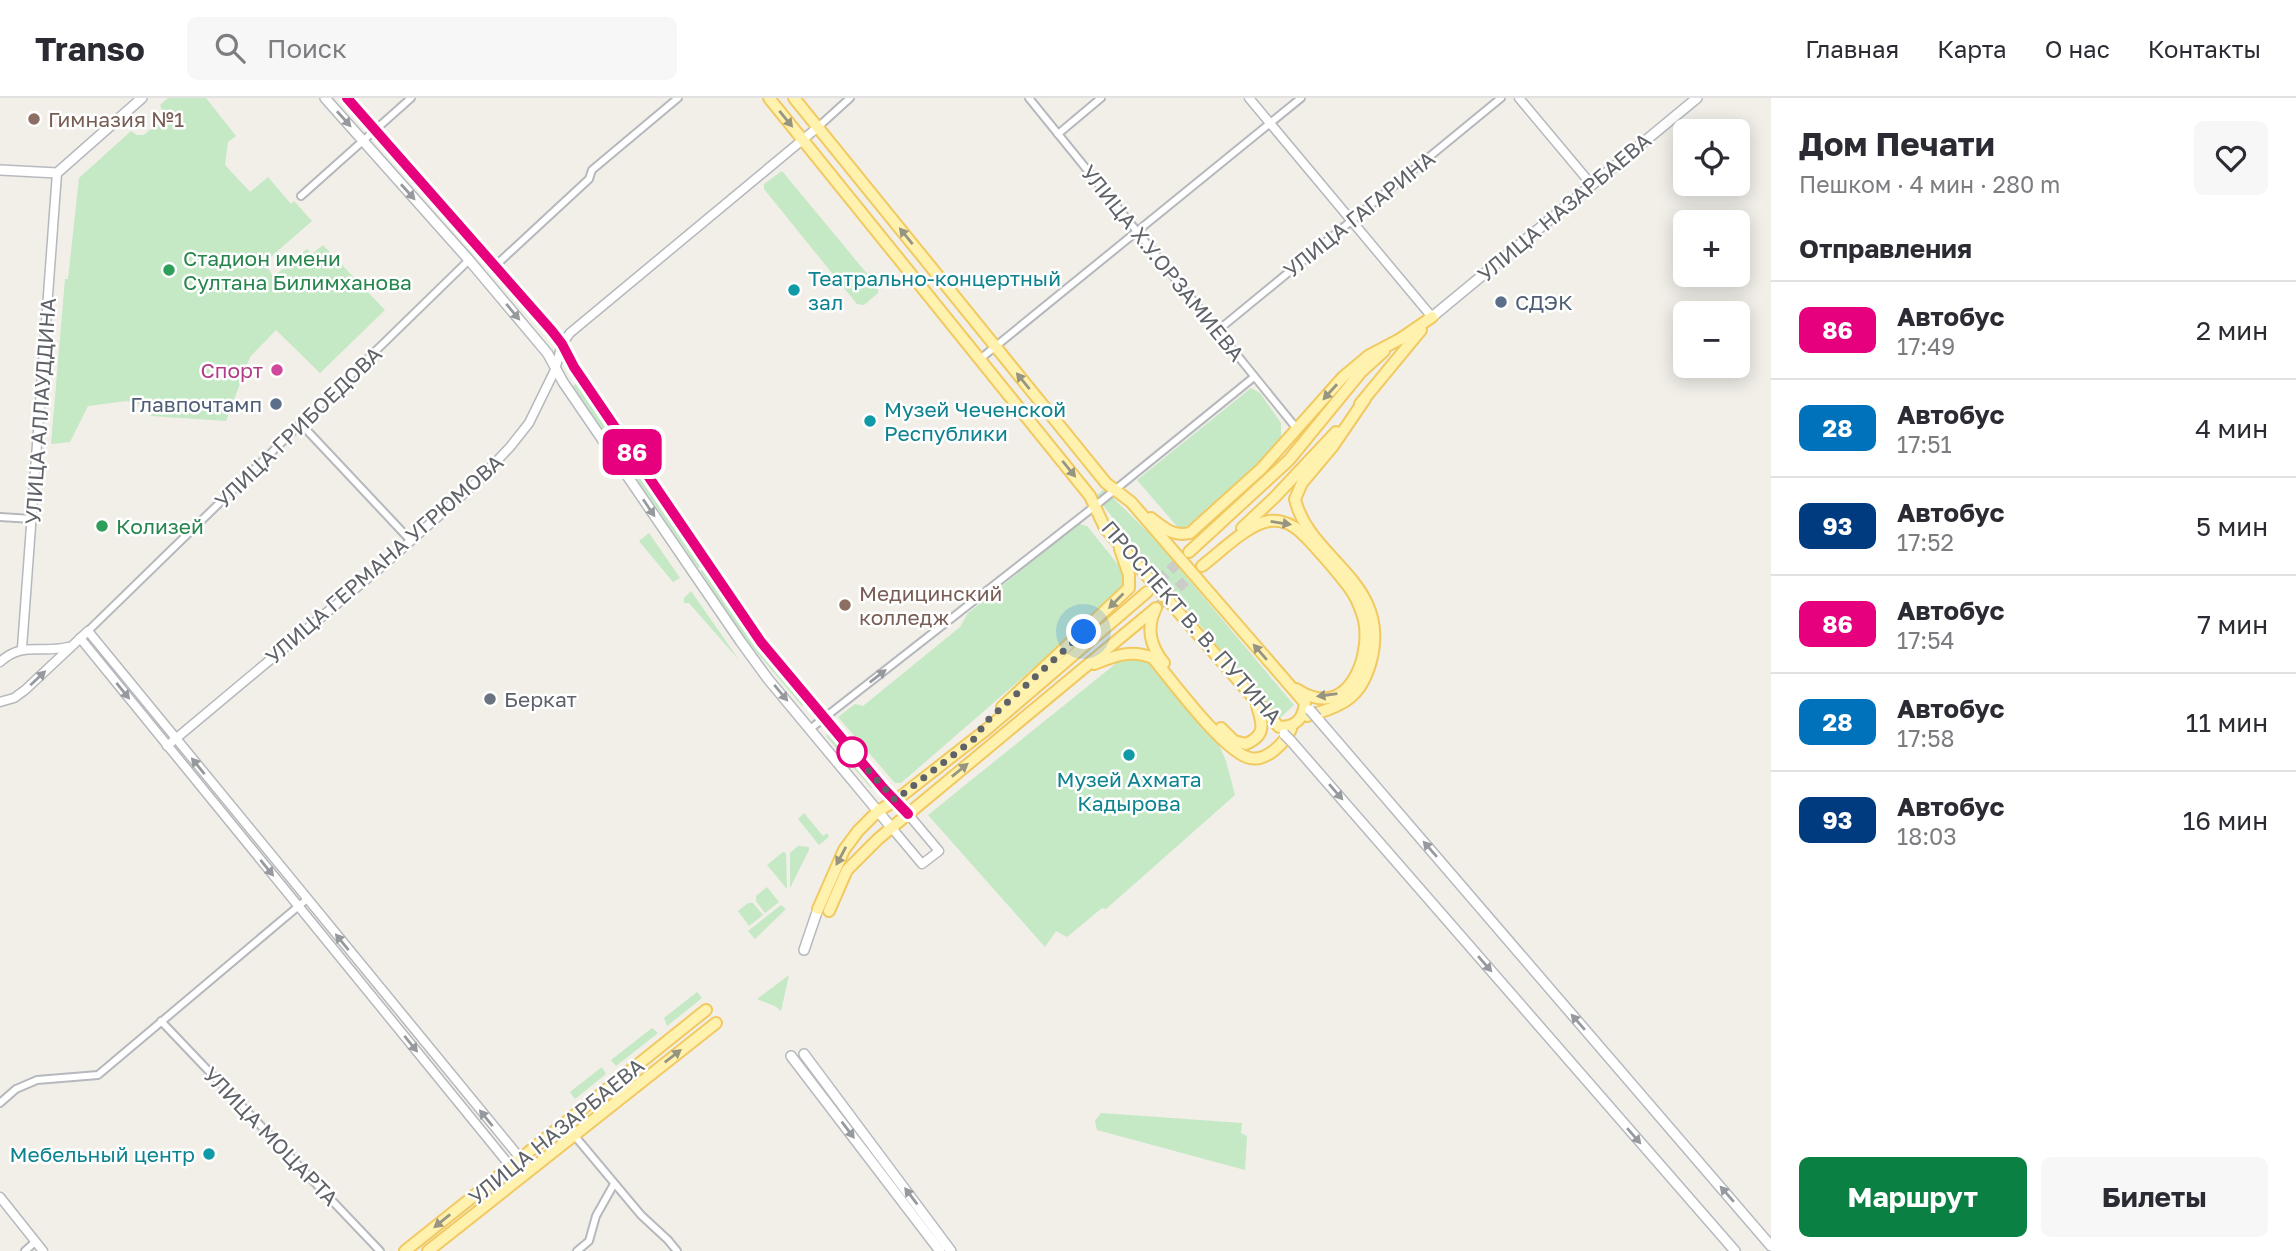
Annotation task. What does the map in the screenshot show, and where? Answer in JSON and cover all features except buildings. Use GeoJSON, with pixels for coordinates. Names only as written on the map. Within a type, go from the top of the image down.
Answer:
{"type":"FeatureCollection","features":[{"type":"Feature","properties":{"kind":"main road"},"geometry":{"type":"LineString","coordinates":[[0,170],[57,173],[142,98]]}},
{"type":"Feature","properties":{"kind":"main road"},"geometry":{"type":"LineString","coordinates":[[325,98],[469,260],[548,354],[555,370],[741,642],[891,827]]}},
{"type":"Feature","properties":{"kind":"main road"},"geometry":{"type":"LineString","coordinates":[[347,98],[562,344],[574,367],[761,642],[908,814]]}},
{"type":"Feature","properties":{"kind":"main road","name":"ПРОСПЕКТ В. В. ПУТИНА"},"geometry":{"type":"LineString","coordinates":[[769,98],[1090,496],[1105,528],[1285,734],[1289,727],[1311,710],[1132,502],[1106,482],[794,98]]}},
{"type":"Feature","properties":{"kind":"main road","name":"УЛИЦА НАЗАРБАЕВА"},"geometry":{"type":"LineString","coordinates":[[1189,552],[1289,460],[1361,372],[1432,317],[1697,98]]}},
{"type":"Feature","properties":{"kind":"main road","name":"УЛИЦА НАЗАРБАЕВА"},"geometry":{"type":"LineString","coordinates":[[1288,684],[1311,697],[1328,697],[1343,692],[1352,682],[1365,653],[1366,636],[1364,619],[1354,595],[1299,530],[1282,522],[1269,521],[1251,528],[1202,566],[1283,489],[1364,399],[1432,317]]}},
{"type":"Feature","properties":{"kind":"main road"},"geometry":{"type":"LineString","coordinates":[[1132,502],[1173,534],[1190,533],[1261,469],[1350,371],[1368,356],[1404,337]]}},
{"type":"Feature","properties":{"kind":"main road"},"geometry":{"type":"LineString","coordinates":[[1085,668],[1131,653],[1141,653],[1153,658],[1228,746],[1251,759],[1264,757],[1287,739],[1297,721],[1342,705],[1350,699],[1366,679],[1372,656],[1373,622],[1365,597],[1300,518],[1295,499],[1302,483],[1333,446],[1364,399]]}},
{"type":"Feature","properties":{"kind":"main road"},"geometry":{"type":"LineString","coordinates":[[974,739],[986,722],[1129,587],[1129,575],[1116,540]]}},
{"type":"Feature","properties":{"kind":"main road"},"geometry":{"type":"LineString","coordinates":[[823,910],[844,850],[878,811],[974,739],[1147,592]]}},
{"type":"Feature","properties":{"kind":"main road"},"geometry":{"type":"LineString","coordinates":[[804,950],[823,910],[847,870],[891,827],[1156,608],[1149,629],[1155,649],[1234,741],[1246,744],[1256,739],[1261,731],[1262,721],[1256,701]]}},
{"type":"Feature","properties":{"kind":"main road"},"geometry":{"type":"LineString","coordinates":[[1311,710],[1771,1246]]}},
{"type":"Feature","properties":{"kind":"main road"},"geometry":{"type":"LineString","coordinates":[[1285,734],[1735,1251]]}},
{"type":"Feature","properties":{"kind":"main road","name":"УЛИЦА НАЗАРБАЕВА"},"geometry":{"type":"LineString","coordinates":[[405,1251],[706,1010]]}},
{"type":"Feature","properties":{"kind":"main road","name":"УЛИЦА НАЗАРБАЕВА"},"geometry":{"type":"LineString","coordinates":[[428,1251],[716,1023]]}},
{"type":"Feature","properties":{"kind":"main road"},"geometry":{"type":"LineString","coordinates":[[804,1054],[939,1248]]}},
{"type":"Feature","properties":{"kind":"main road"},"geometry":{"type":"LineString","coordinates":[[791,1056],[939,1248],[951,1251]]}},
{"type":"Feature","properties":{"kind":"street"},"geometry":{"type":"LineString","coordinates":[[301,196],[411,98]]}},
{"type":"Feature","properties":{"kind":"street"},"geometry":{"type":"LineString","coordinates":[[495,266],[589,179],[592,170],[678,98]]}},
{"type":"Feature","properties":{"kind":"street","name":"УЛИЦА ГЕРМАНА УГРЮМОВА"},"geometry":{"type":"LineString","coordinates":[[167,746],[411,541],[479,480],[529,422],[555,370],[562,344],[569,333],[850,98]]}},
{"type":"Feature","properties":{"kind":"street","name":"УЛИЦА Х.У.ОРЗАМИЕВА"},"geometry":{"type":"LineString","coordinates":[[1029,98],[1297,429]]}},
{"type":"Feature","properties":{"kind":"street"},"geometry":{"type":"LineString","coordinates":[[1058,134],[1101,98]]}},
{"type":"Feature","properties":{"kind":"street"},"geometry":{"type":"LineString","coordinates":[[1249,98],[1432,317]]}},
{"type":"Feature","properties":{"kind":"street"},"geometry":{"type":"LineString","coordinates":[[980,359],[1301,98]]}},
{"type":"Feature","properties":{"kind":"street","name":"УЛИЦА ГАГАРИНА"},"geometry":{"type":"LineString","coordinates":[[1217,331],[1501,98]]}},
{"type":"Feature","properties":{"kind":"street"},"geometry":{"type":"LineString","coordinates":[[1519,98],[1591,184]]}},
{"type":"Feature","properties":{"kind":"street","name":"УЛИЦА АЛЛАУДДИНА"},"geometry":{"type":"LineString","coordinates":[[22,648],[57,173]]}},
{"type":"Feature","properties":{"kind":"street","name":"УЛИЦА ГРИБОЕДОВА"},"geometry":{"type":"LineString","coordinates":[[0,702],[14,698],[25,690],[88,631],[469,260]]}},
{"type":"Feature","properties":{"kind":"street"},"geometry":{"type":"LineString","coordinates":[[810,729],[1095,506],[1254,377]]}},
{"type":"Feature","properties":{"kind":"street"},"geometry":{"type":"LineString","coordinates":[[301,424],[411,541]]}},
{"type":"Feature","properties":{"kind":"street"},"geometry":{"type":"LineString","coordinates":[[0,517],[32,519]]}},
{"type":"Feature","properties":{"kind":"street"},"geometry":{"type":"LineString","coordinates":[[88,631],[307,899],[525,1174]]}},
{"type":"Feature","properties":{"kind":"street"},"geometry":{"type":"LineString","coordinates":[[80,638],[298,906],[516,1163]]}},
{"type":"Feature","properties":{"kind":"street"},"geometry":{"type":"LineString","coordinates":[[0,662],[10,653],[22,648],[54,650],[71,646]]}},
{"type":"Feature","properties":{"kind":"street"},"geometry":{"type":"LineString","coordinates":[[891,827],[922,864],[939,851],[908,814]]}},
{"type":"Feature","properties":{"kind":"street"},"geometry":{"type":"LineString","coordinates":[[0,1102],[16,1089],[37,1080],[98,1075],[307,899]]}},
{"type":"Feature","properties":{"kind":"street","name":"УЛИЦА МОЦАРТА"},"geometry":{"type":"LineString","coordinates":[[161,1021],[380,1251]]}},
{"type":"Feature","properties":{"kind":"street"},"geometry":{"type":"LineString","coordinates":[[573,1135],[641,1215],[677,1251]]}},
{"type":"Feature","properties":{"kind":"street"},"geometry":{"type":"LineString","coordinates":[[577,1251],[589,1241],[596,1216],[614,1184]]}},
{"type":"Feature","properties":{"kind":"street"},"geometry":{"type":"LineString","coordinates":[[0,1197],[43,1251]]}},
{"type":"Feature","properties":{"kind":"street"},"geometry":{"type":"LineString","coordinates":[[25,1251],[35,1242]]}},
{"type":"Feature","properties":{"kind":"green space","name":"Стадион имени Султана Билимханова"},"geometry":{"type":"Polygon","coordinates":[[[168,98],[206,98],[236,136],[228,142],[225,165],[250,192],[268,177],[291,204],[294,201],[312,221],[265,262],[273,277],[307,249],[312,254],[323,245],[385,310],[320,373],[276,330],[250,357],[226,421],[151,416],[151,407],[126,401],[88,406],[70,442],[51,444],[65,279],[68,279],[79,178],[131,131],[144,135],[162,119],[160,105],[168,98]]]}},
{"type":"Feature","properties":{"kind":"green space"},"geometry":{"type":"Polygon","coordinates":[[[782,171],[878,287],[878,293],[864,305],[857,304],[764,189],[764,184],[782,171]]]}},
{"type":"Feature","properties":{"kind":"green space"},"geometry":{"type":"Polygon","coordinates":[[[577,383],[702,566],[698,568],[573,386],[577,383]]]}},
{"type":"Feature","properties":{"kind":"green space"},"geometry":{"type":"Polygon","coordinates":[[[1251,388],[1260,393],[1281,423],[1281,441],[1256,469],[1181,531],[1137,480],[1251,388]]]}},
{"type":"Feature","properties":{"kind":"green space"},"geometry":{"type":"Polygon","coordinates":[[[1104,489],[1153,537],[1294,705],[1279,719],[1143,557],[1096,496],[1104,489]]]}},
{"type":"Feature","properties":{"kind":"green space"},"geometry":{"type":"Polygon","coordinates":[[[1079,524],[1087,526],[1129,578],[1128,583],[1112,600],[901,783],[895,783],[838,717],[855,704],[863,706],[960,627],[968,613],[1079,524]]]}},
{"type":"Feature","properties":{"kind":"green space"},"geometry":{"type":"Polygon","coordinates":[[[649,533],[680,578],[673,582],[639,541],[649,533]]]}},
{"type":"Feature","properties":{"kind":"green space"},"geometry":{"type":"Polygon","coordinates":[[[704,569],[752,640],[805,704],[802,706],[748,642],[700,571],[704,569]]]}},
{"type":"Feature","properties":{"kind":"green space"},"geometry":{"type":"Polygon","coordinates":[[[691,591],[739,660],[689,603],[684,603],[684,598],[691,591]]]}},
{"type":"Feature","properties":{"kind":"green space"},"geometry":{"type":"Polygon","coordinates":[[[1138,658],[1153,665],[1215,736],[1226,761],[1235,795],[1106,909],[1102,908],[1067,937],[1056,931],[1045,947],[928,815],[1119,661],[1138,658]]]}},
{"type":"Feature","properties":{"kind":"green space"},"geometry":{"type":"Polygon","coordinates":[[[830,733],[874,788],[871,788],[826,736],[830,733]]]}},
{"type":"Feature","properties":{"kind":"green space"},"geometry":{"type":"Polygon","coordinates":[[[804,813],[823,836],[827,833],[829,837],[819,845],[798,819],[804,813]]]}},
{"type":"Feature","properties":{"kind":"green space"},"geometry":{"type":"Polygon","coordinates":[[[798,846],[809,847],[809,850],[790,888],[790,853],[798,846]]]}},
{"type":"Feature","properties":{"kind":"green space"},"geometry":{"type":"Polygon","coordinates":[[[783,852],[786,853],[787,889],[767,865],[783,852]]]}},
{"type":"Feature","properties":{"kind":"green space"},"geometry":{"type":"Polygon","coordinates":[[[767,887],[779,902],[765,913],[756,901],[756,896],[767,887]]]}},
{"type":"Feature","properties":{"kind":"green space"},"geometry":{"type":"Polygon","coordinates":[[[748,903],[753,903],[763,915],[749,926],[738,911],[748,903]]]}},
{"type":"Feature","properties":{"kind":"green space"},"geometry":{"type":"Polygon","coordinates":[[[781,905],[786,909],[755,939],[748,931],[781,905]]]}},
{"type":"Feature","properties":{"kind":"green space"},"geometry":{"type":"Polygon","coordinates":[[[789,975],[781,1011],[757,999],[789,975]]]}},
{"type":"Feature","properties":{"kind":"green space"},"geometry":{"type":"Polygon","coordinates":[[[697,992],[702,998],[667,1026],[664,1018],[697,992]]]}},
{"type":"Feature","properties":{"kind":"green space"},"geometry":{"type":"Polygon","coordinates":[[[652,1028],[658,1033],[616,1066],[611,1060],[652,1028]]]}},
{"type":"Feature","properties":{"kind":"green space"},"geometry":{"type":"Polygon","coordinates":[[[602,1067],[606,1074],[575,1099],[570,1092],[602,1067]]]}},
{"type":"Feature","properties":{"kind":"green space"},"geometry":{"type":"Polygon","coordinates":[[[1101,1113],[1242,1123],[1241,1133],[1247,1136],[1245,1170],[1097,1130],[1095,1121],[1101,1113]]]}},
{"type":"Feature","properties":{"kind":"tunnel"},"geometry":{"type":"LineString","coordinates":[[1148,591],[1187,554]]}},
{"type":"Feature","properties":{"kind":"tunnel"},"geometry":{"type":"LineString","coordinates":[[1156,608],[1202,566]]}},
{"type":"Feature","properties":{"kind":"bus line","name":"86"},"geometry":{"type":"LineString","coordinates":[[347,98],[552,331],[761,642],[908,814]]}},
{"type":"Feature","properties":{"kind":"place","name":"Гимназия №1"},"geometry":{"type":"Point","coordinates":[34,119]}},
{"type":"Feature","properties":{"kind":"place","name":"Стадион имени Султана Билимханова"},"geometry":{"type":"Point","coordinates":[169,270]}},
{"type":"Feature","properties":{"kind":"place","name":"Театрально-концертный зал"},"geometry":{"type":"Point","coordinates":[794,290]}},
{"type":"Feature","properties":{"kind":"place","name":"СДЭК"},"geometry":{"type":"Point","coordinates":[1501,302]}},
{"type":"Feature","properties":{"kind":"place","name":"Спорт"},"geometry":{"type":"Point","coordinates":[277,370]}},
{"type":"Feature","properties":{"kind":"place","name":"Главпочтамп"},"geometry":{"type":"Point","coordinates":[276,404]}},
{"type":"Feature","properties":{"kind":"place","name":"Музей Чеченской Республики"},"geometry":{"type":"Point","coordinates":[870,421]}},
{"type":"Feature","properties":{"kind":"place","name":"Колизей"},"geometry":{"type":"Point","coordinates":[102,526]}},
{"type":"Feature","properties":{"kind":"place","name":"Медицинский колледж"},"geometry":{"type":"Point","coordinates":[845,605]}},
{"type":"Feature","properties":{"kind":"place","name":"Беркат"},"geometry":{"type":"Point","coordinates":[490,699]}},
{"type":"Feature","properties":{"kind":"place","name":"Музей Ахмата Кадырова"},"geometry":{"type":"Point","coordinates":[1129,755]}},
{"type":"Feature","properties":{"kind":"place","name":"Мебельный центр"},"geometry":{"type":"Point","coordinates":[209,1154]}},
{"type":"Feature","properties":{"kind":"route"},"geometry":{"type":"LineString","coordinates":[[852,752],[895,800],[974,739],[986,722],[1084,632]]}}]}
